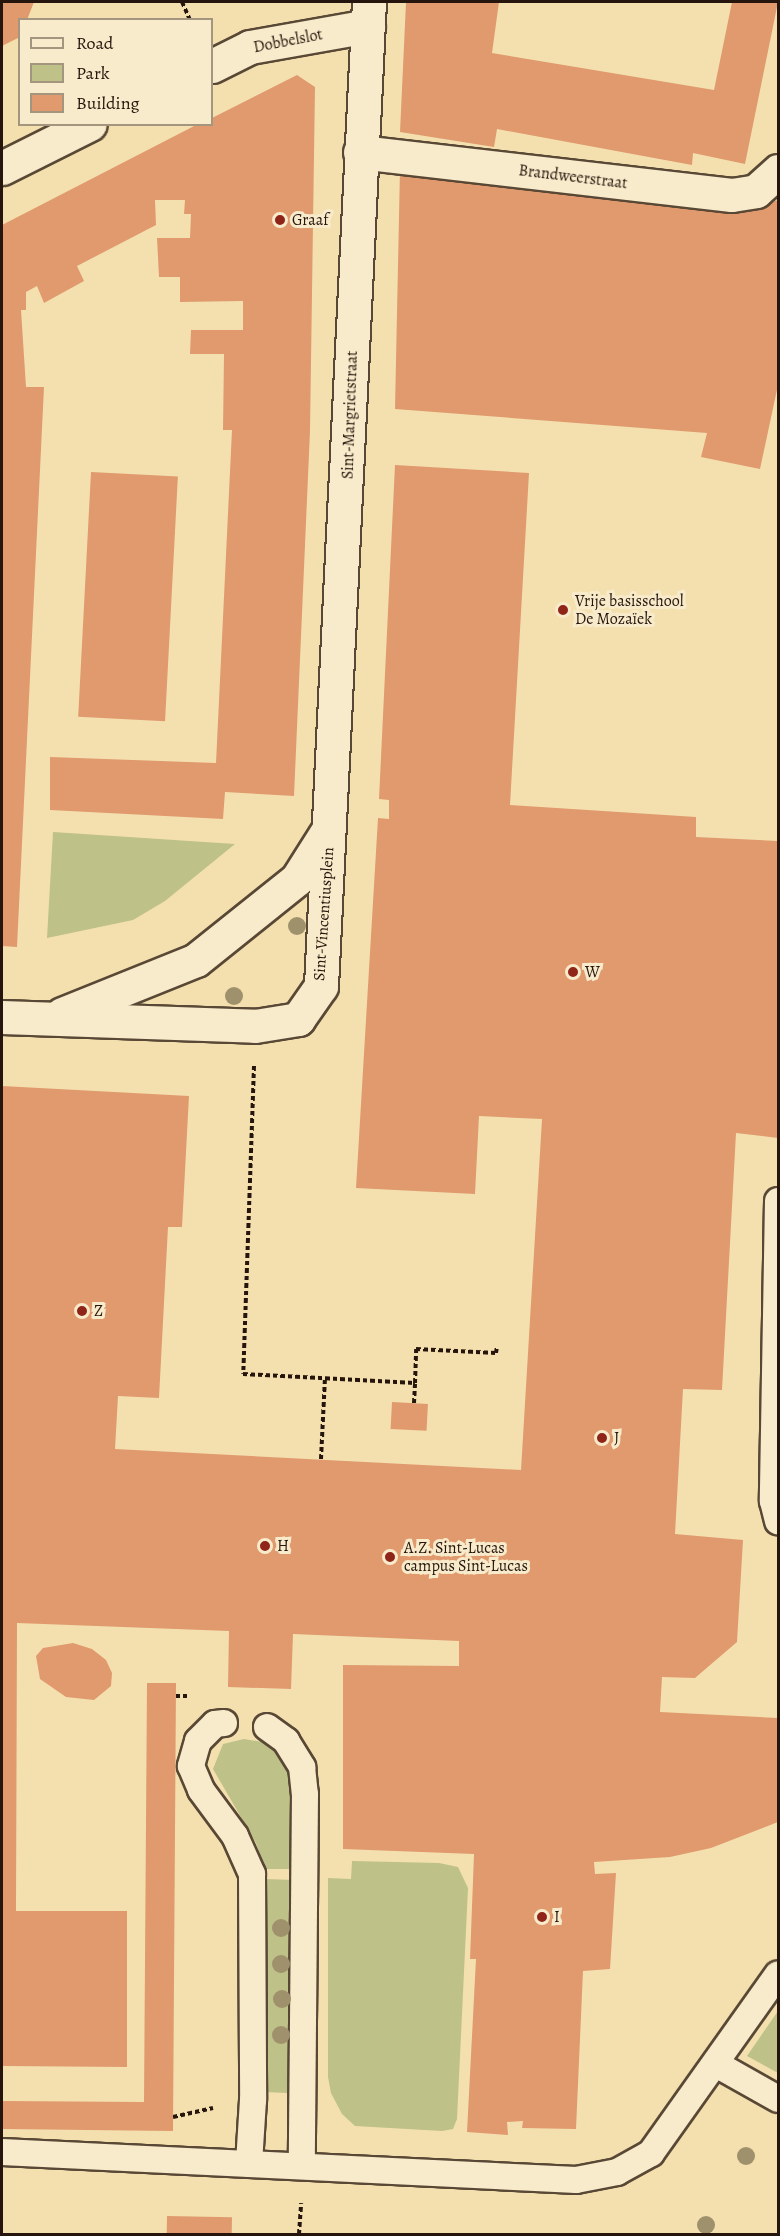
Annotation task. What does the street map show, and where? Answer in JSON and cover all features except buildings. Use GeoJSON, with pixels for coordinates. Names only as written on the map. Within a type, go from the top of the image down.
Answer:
{"type":"FeatureCollection","features":[{"type":"Feature","properties":{"kind":"street","name":"Dobbelslot"},"geometry":{"type":"LineString","coordinates":[[213,66],[250,47],[369,14]]}},
{"type":"Feature","properties":{"kind":"street","name":"Sint-Margrietstraat"},"geometry":{"type":"LineString","coordinates":[[329,828],[360,152],[369,14]]}},
{"type":"Feature","properties":{"kind":"street"},"geometry":{"type":"LineString","coordinates":[[2,168],[86,126]]}},
{"type":"Feature","properties":{"kind":"street","name":"Brandweerstraat"},"geometry":{"type":"LineString","coordinates":[[360,152],[732,195],[756,191],[778,171]]}},
{"type":"Feature","properties":{"kind":"street","name":"Sint-Vincentiusplein"},"geometry":{"type":"LineString","coordinates":[[51,1018],[196,960],[297,879],[329,828]]}},
{"type":"Feature","properties":{"kind":"street","name":"Sint-Vincentiusplein"},"geometry":{"type":"LineString","coordinates":[[51,1018],[255,1026],[298,1019],[321,986],[329,828]]}},
{"type":"Feature","properties":{"kind":"street"},"geometry":{"type":"LineString","coordinates":[[2,1017],[51,1018]]}},
{"type":"Feature","properties":{"kind":"lane"},"geometry":{"type":"LineString","coordinates":[[778,1201],[772,1501],[778,1521]]}},
{"type":"Feature","properties":{"kind":"lane"},"geometry":{"type":"LineString","coordinates":[[224,1723],[216,1724],[198,1741],[191,1766],[201,1790],[235,1836],[252,1874],[253,2100],[249,2164]]}},
{"type":"Feature","properties":{"kind":"lane"},"geometry":{"type":"LineString","coordinates":[[267,1727],[286,1742],[302,1767],[305,1794],[302,2166]]}},
{"type":"Feature","properties":{"kind":"lane"},"geometry":{"type":"LineString","coordinates":[[2,2152],[576,2180],[617,2172],[651,2153],[778,1974]]}},
{"type":"Feature","properties":{"kind":"lane"},"geometry":{"type":"LineString","coordinates":[[716,2064],[778,2099]]}},
{"type":"Feature","properties":{"kind":"path"},"geometry":{"type":"LineString","coordinates":[[182,2],[189,18]]}},
{"type":"Feature","properties":{"kind":"path"},"geometry":{"type":"LineString","coordinates":[[255,1026],[243,1374],[416,1383]]}},
{"type":"Feature","properties":{"kind":"path"},"geometry":{"type":"LineString","coordinates":[[414,1403],[416,1349],[496,1353],[497,1346]]}},
{"type":"Feature","properties":{"kind":"path"},"geometry":{"type":"LineString","coordinates":[[321,1460],[324,1378]]}},
{"type":"Feature","properties":{"kind":"green space"},"geometry":{"type":"Polygon","coordinates":[[[53,832],[235,844],[165,901],[133,920],[47,938],[53,832]]]}},
{"type":"Feature","properties":{"kind":"green space"},"geometry":{"type":"Polygon","coordinates":[[[244,1739],[275,1744],[295,1776],[294,1869],[265,1869],[256,1843],[213,1769],[223,1744],[244,1739]]]}},
{"type":"Feature","properties":{"kind":"green space"},"geometry":{"type":"Polygon","coordinates":[[[352,1861],[439,1863],[458,1867],[468,1888],[457,2119],[453,2129],[442,2131],[355,2126],[342,2114],[331,2093],[328,2077],[328,1878],[351,1879],[352,1861]]]}},
{"type":"Feature","properties":{"kind":"green space"},"geometry":{"type":"Polygon","coordinates":[[[265,1879],[295,1880],[288,2093],[258,2092],[265,1879]]]}},
{"type":"Feature","properties":{"kind":"green space"},"geometry":{"type":"Polygon","coordinates":[[[778,2011],[778,2073],[747,2056],[778,2011]]]}},
{"type":"Feature","properties":{"kind":"place","name":"Graaf"},"geometry":{"type":"Point","coordinates":[280,220]}},
{"type":"Feature","properties":{"kind":"place","name":"Vrije basisschool De Mozaïek"},"geometry":{"type":"Point","coordinates":[563,610]}},
{"type":"Feature","properties":{"kind":"place","name":"W"},"geometry":{"type":"Point","coordinates":[573,972]}},
{"type":"Feature","properties":{"kind":"place","name":"Z"},"geometry":{"type":"Point","coordinates":[82,1311]}},
{"type":"Feature","properties":{"kind":"place","name":"J"},"geometry":{"type":"Point","coordinates":[602,1438]}},
{"type":"Feature","properties":{"kind":"place","name":"H"},"geometry":{"type":"Point","coordinates":[265,1546]}},
{"type":"Feature","properties":{"kind":"place","name":"A.Z. Sint-Lucas campus Sint-Lucas"},"geometry":{"type":"Point","coordinates":[390,1557]}},
{"type":"Feature","properties":{"kind":"place","name":"I"},"geometry":{"type":"Point","coordinates":[542,1917]}}]}
